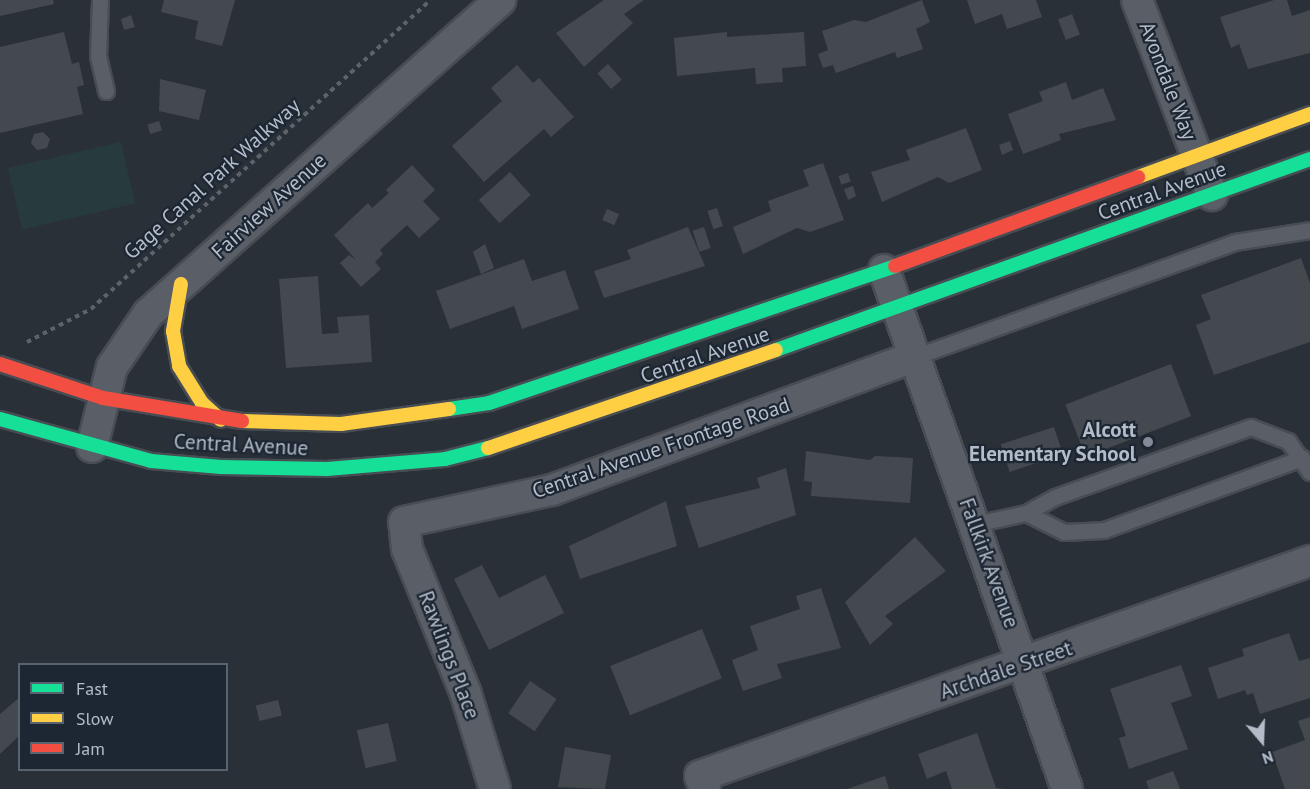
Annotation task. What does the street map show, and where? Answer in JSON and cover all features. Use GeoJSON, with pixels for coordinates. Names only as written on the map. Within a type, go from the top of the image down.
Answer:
{"type":"FeatureCollection","features":[{"type":"Feature","properties":{"kind":"main road","name":"Central Avenue"},"geometry":{"type":"LineString","coordinates":[[3,366],[103,398],[221,420],[270,426],[342,424],[489,403],[884,270],[1310,114]]}},
{"type":"Feature","properties":{"kind":"main road","name":"Central Avenue"},"geometry":{"type":"LineString","coordinates":[[0,419],[92,447],[151,461],[272,471],[446,459],[542,434],[897,310],[1310,159]]}},
{"type":"Feature","properties":{"kind":"main road"},"geometry":{"type":"LineString","coordinates":[[181,284],[173,331],[179,366],[202,403],[221,420]]}},
{"type":"Feature","properties":{"kind":"street","name":"Fairview Avenue"},"geometry":{"type":"LineString","coordinates":[[92,447],[103,398],[124,343],[181,284],[500,0]]}},
{"type":"Feature","properties":{"kind":"street","name":"Avondale Way"},"geometry":{"type":"LineString","coordinates":[[1137,0],[1212,195]]}},
{"type":"Feature","properties":{"kind":"street","name":"Fallkirk Avenue"},"geometry":{"type":"LineString","coordinates":[[884,270],[1025,664],[1067,789]]}},
{"type":"Feature","properties":{"kind":"street","name":"Central Avenue Frontage Road"},"geometry":{"type":"LineString","coordinates":[[404,522],[552,490],[914,357]]}},
{"type":"Feature","properties":{"kind":"street","name":"Rawlings Place"},"geometry":{"type":"LineString","coordinates":[[404,522],[407,549],[466,694],[495,789]]}},
{"type":"Feature","properties":{"kind":"street","name":"Archdale Street"},"geometry":{"type":"LineString","coordinates":[[702,782],[1310,561]]}},
{"type":"Feature","properties":{"kind":"lane"},"geometry":{"type":"LineString","coordinates":[[100,0],[98,56],[106,91]]}},
{"type":"Feature","properties":{"kind":"lane"},"geometry":{"type":"LineString","coordinates":[[914,357],[1235,242],[1310,230]]}},
{"type":"Feature","properties":{"kind":"lane"},"geometry":{"type":"LineString","coordinates":[[975,524],[1026,513],[1056,496],[1251,427],[1288,441],[1310,472]]}},
{"type":"Feature","properties":{"kind":"lane"},"geometry":{"type":"LineString","coordinates":[[1026,513],[1064,532],[1104,530],[1302,458]]}},
{"type":"Feature","properties":{"kind":"path","name":"Gage Canal Park Walkway"},"geometry":{"type":"LineString","coordinates":[[3,366],[21,344],[92,309],[431,0]]}},
{"type":"Feature","properties":{"kind":"green space"},"geometry":{"type":"Polygon","coordinates":[[[121,142],[135,203],[22,229],[8,168],[121,142]]]}},
{"type":"Feature","properties":{"kind":"building"},"geometry":{"type":"Polygon","coordinates":[[[0,0],[53,0],[54,4],[0,16],[0,0]]]}},
{"type":"Feature","properties":{"kind":"building"},"geometry":{"type":"Polygon","coordinates":[[[164,0],[235,0],[222,46],[195,39],[198,21],[161,12],[164,0]]]}},
{"type":"Feature","properties":{"kind":"building"},"geometry":{"type":"Polygon","coordinates":[[[604,0],[644,0],[624,14],[633,23],[584,67],[556,33],[604,0]]]}},
{"type":"Feature","properties":{"kind":"building"},"geometry":{"type":"Polygon","coordinates":[[[922,0],[930,22],[916,29],[923,49],[897,58],[895,52],[836,73],[833,65],[823,68],[818,54],[828,50],[822,31],[854,20],[866,22],[922,0]]]}},
{"type":"Feature","properties":{"kind":"building"},"geometry":{"type":"Polygon","coordinates":[[[967,0],[1036,0],[1042,17],[1007,29],[1002,14],[975,24],[967,0]]]}},
{"type":"Feature","properties":{"kind":"building"},"geometry":{"type":"Polygon","coordinates":[[[1274,0],[1287,0],[1292,16],[1310,10],[1310,53],[1248,69],[1239,44],[1231,48],[1220,17],[1274,0]]]}},
{"type":"Feature","properties":{"kind":"building"},"geometry":{"type":"Polygon","coordinates":[[[1072,14],[1080,35],[1066,40],[1058,19],[1072,14]]]}},
{"type":"Feature","properties":{"kind":"building"},"geometry":{"type":"Polygon","coordinates":[[[131,15],[135,27],[124,30],[121,19],[131,15]]]}},
{"type":"Feature","properties":{"kind":"building"},"geometry":{"type":"Polygon","coordinates":[[[64,32],[72,64],[79,62],[84,85],[77,87],[83,114],[0,133],[0,47],[64,32]]]}},
{"type":"Feature","properties":{"kind":"building"},"geometry":{"type":"Polygon","coordinates":[[[727,32],[727,37],[804,32],[806,66],[782,68],[783,82],[756,84],[755,68],[677,76],[674,38],[727,32]]]}},
{"type":"Feature","properties":{"kind":"building"},"geometry":{"type":"Polygon","coordinates":[[[608,64],[622,80],[611,89],[597,73],[608,64]]]}},
{"type":"Feature","properties":{"kind":"building"},"geometry":{"type":"Polygon","coordinates":[[[517,65],[533,83],[539,78],[574,117],[551,137],[544,129],[484,182],[452,146],[502,101],[491,88],[517,65]]]}},
{"type":"Feature","properties":{"kind":"building"},"geometry":{"type":"Polygon","coordinates":[[[160,79],[206,90],[199,120],[159,111],[160,79]]]}},
{"type":"Feature","properties":{"kind":"building"},"geometry":{"type":"Polygon","coordinates":[[[1066,82],[1072,100],[1103,88],[1116,120],[1059,134],[1061,140],[1023,154],[1008,114],[1043,101],[1039,92],[1066,82]]]}},
{"type":"Feature","properties":{"kind":"building"},"geometry":{"type":"Polygon","coordinates":[[[159,121],[162,131],[150,134],[148,125],[159,121]]]}},
{"type":"Feature","properties":{"kind":"building"},"geometry":{"type":"Polygon","coordinates":[[[966,128],[982,170],[949,183],[938,177],[882,202],[871,172],[910,160],[906,150],[966,128]]]}},
{"type":"Feature","properties":{"kind":"building"},"geometry":{"type":"Polygon","coordinates":[[[43,132],[50,139],[47,148],[37,150],[31,143],[34,134],[43,132]]]}},
{"type":"Feature","properties":{"kind":"building"},"geometry":{"type":"Polygon","coordinates":[[[1010,141],[1013,150],[1002,155],[999,145],[1010,141]]]}},
{"type":"Feature","properties":{"kind":"building"},"geometry":{"type":"Polygon","coordinates":[[[823,163],[844,220],[810,232],[797,228],[743,254],[733,227],[771,211],[768,201],[809,186],[803,170],[823,163]]]}},
{"type":"Feature","properties":{"kind":"building"},"geometry":{"type":"Polygon","coordinates":[[[412,165],[435,190],[423,201],[440,219],[419,238],[407,225],[380,250],[383,254],[375,262],[381,269],[361,287],[340,263],[349,255],[356,260],[334,235],[368,203],[372,208],[389,193],[386,190],[412,165]]]}},
{"type":"Feature","properties":{"kind":"building"},"geometry":{"type":"Polygon","coordinates":[[[510,172],[531,195],[500,223],[479,200],[510,172]]]}},
{"type":"Feature","properties":{"kind":"building"},"geometry":{"type":"Polygon","coordinates":[[[848,173],[851,182],[841,185],[838,176],[848,173]]]}},
{"type":"Feature","properties":{"kind":"building"},"geometry":{"type":"Polygon","coordinates":[[[853,186],[856,196],[848,200],[844,189],[853,186]]]}},
{"type":"Feature","properties":{"kind":"building"},"geometry":{"type":"Polygon","coordinates":[[[717,208],[723,226],[713,229],[707,211],[717,208]]]}},
{"type":"Feature","properties":{"kind":"building"},"geometry":{"type":"Polygon","coordinates":[[[607,209],[619,214],[614,225],[602,220],[607,209]]]}},
{"type":"Feature","properties":{"kind":"building"},"geometry":{"type":"Polygon","coordinates":[[[688,227],[705,266],[604,298],[594,271],[631,259],[627,250],[688,227]]]}},
{"type":"Feature","properties":{"kind":"building"},"geometry":{"type":"Polygon","coordinates":[[[704,227],[711,248],[699,252],[693,231],[704,227]]]}},
{"type":"Feature","properties":{"kind":"building"},"geometry":{"type":"Polygon","coordinates":[[[485,244],[494,268],[481,274],[473,252],[485,244]]]}},
{"type":"Feature","properties":{"kind":"building"},"geometry":{"type":"Polygon","coordinates":[[[1301,258],[1310,283],[1310,342],[1214,375],[1196,325],[1211,319],[1201,295],[1301,258]]]}},
{"type":"Feature","properties":{"kind":"building"},"geometry":{"type":"Polygon","coordinates":[[[524,259],[532,281],[565,270],[579,309],[522,329],[514,306],[450,329],[436,291],[524,259]]]}},
{"type":"Feature","properties":{"kind":"building"},"geometry":{"type":"Polygon","coordinates":[[[318,276],[322,334],[339,333],[337,317],[369,315],[372,362],[286,368],[279,279],[318,276]]]}},
{"type":"Feature","properties":{"kind":"building"},"geometry":{"type":"Polygon","coordinates":[[[1171,364],[1191,416],[1086,457],[1066,404],[1171,364]]]}},
{"type":"Feature","properties":{"kind":"building","name":"Alcott Elementary School"},"geometry":{"type":"Polygon","coordinates":[[[1054,427],[1063,455],[1010,472],[1001,444],[1054,427]]]}},
{"type":"Feature","properties":{"kind":"building"},"geometry":{"type":"Polygon","coordinates":[[[806,451],[870,460],[875,456],[913,458],[910,503],[811,496],[812,482],[804,481],[806,451]]]}},
{"type":"Feature","properties":{"kind":"building"},"geometry":{"type":"Polygon","coordinates":[[[786,468],[796,515],[699,548],[685,506],[760,488],[757,478],[786,468]]]}},
{"type":"Feature","properties":{"kind":"building"},"geometry":{"type":"Polygon","coordinates":[[[666,501],[677,546],[580,579],[569,546],[666,501]]]}},
{"type":"Feature","properties":{"kind":"building"},"geometry":{"type":"Polygon","coordinates":[[[915,537],[946,571],[885,616],[893,624],[870,645],[845,602],[915,537]]]}},
{"type":"Feature","properties":{"kind":"building"},"geometry":{"type":"Polygon","coordinates":[[[482,565],[499,598],[545,575],[564,613],[489,650],[454,579],[482,565]]]}},
{"type":"Feature","properties":{"kind":"building"},"geometry":{"type":"Polygon","coordinates":[[[821,588],[841,648],[777,664],[782,678],[743,691],[732,660],[758,650],[750,626],[800,609],[796,596],[821,588]]]}},
{"type":"Feature","properties":{"kind":"building"},"geometry":{"type":"Polygon","coordinates":[[[702,629],[722,678],[630,715],[610,666],[702,629]]]}},
{"type":"Feature","properties":{"kind":"building"},"geometry":{"type":"Polygon","coordinates":[[[1289,633],[1299,661],[1310,658],[1310,698],[1260,714],[1253,693],[1247,695],[1245,690],[1218,699],[1208,668],[1244,656],[1242,649],[1289,633]]]}},
{"type":"Feature","properties":{"kind":"building"},"geometry":{"type":"Polygon","coordinates":[[[1181,665],[1192,696],[1171,703],[1188,749],[1129,769],[1119,738],[1126,736],[1110,689],[1181,665]]]}},
{"type":"Feature","properties":{"kind":"building"},"geometry":{"type":"Polygon","coordinates":[[[530,681],[557,699],[535,731],[508,713],[530,681]]]}},
{"type":"Feature","properties":{"kind":"building"},"geometry":{"type":"Polygon","coordinates":[[[18,699],[18,737],[0,754],[0,714],[18,699]]]}},
{"type":"Feature","properties":{"kind":"building"},"geometry":{"type":"Polygon","coordinates":[[[278,700],[282,716],[260,721],[256,706],[278,700]]]}},
{"type":"Feature","properties":{"kind":"building"},"geometry":{"type":"Polygon","coordinates":[[[1310,717],[1310,789],[1285,789],[1272,752],[1305,740],[1298,721],[1310,717]]]}},
{"type":"Feature","properties":{"kind":"building"},"geometry":{"type":"Polygon","coordinates":[[[388,723],[397,761],[366,768],[357,730],[388,723]]]}},
{"type":"Feature","properties":{"kind":"building"},"geometry":{"type":"Polygon","coordinates":[[[977,733],[996,788],[1005,789],[952,789],[946,771],[927,779],[918,754],[977,733]]]}},
{"type":"Feature","properties":{"kind":"building"},"geometry":{"type":"Polygon","coordinates":[[[565,747],[611,755],[605,789],[558,787],[565,747]]]}},
{"type":"Feature","properties":{"kind":"building"},"geometry":{"type":"Polygon","coordinates":[[[1173,771],[1180,789],[1149,789],[1146,781],[1173,771]]]}},
{"type":"Feature","properties":{"kind":"building"},"geometry":{"type":"Polygon","coordinates":[[[885,776],[889,789],[847,789],[885,776]]]}},
{"type":"Feature","properties":{"kind":"traffic: fast"},"geometry":{"type":"LineString","coordinates":[[776,350],[1310,159]]}},
{"type":"Feature","properties":{"kind":"traffic: fast"},"geometry":{"type":"LineString","coordinates":[[449,409],[489,403],[895,266]]}},
{"type":"Feature","properties":{"kind":"traffic: fast"},"geometry":{"type":"LineString","coordinates":[[0,419],[151,461],[221,467],[327,469],[445,459],[488,448]]}},
{"type":"Feature","properties":{"kind":"traffic: slow"},"geometry":{"type":"LineString","coordinates":[[1138,177],[1310,114]]}},
{"type":"Feature","properties":{"kind":"traffic: slow"},"geometry":{"type":"LineString","coordinates":[[181,284],[173,331],[179,366],[202,403],[221,420]]}},
{"type":"Feature","properties":{"kind":"traffic: slow"},"geometry":{"type":"LineString","coordinates":[[488,448],[776,350]]}},
{"type":"Feature","properties":{"kind":"traffic: slow"},"geometry":{"type":"LineString","coordinates":[[242,421],[341,424],[449,409]]}},
{"type":"Feature","properties":{"kind":"traffic: jam"},"geometry":{"type":"LineString","coordinates":[[895,266],[1138,177]]}},
{"type":"Feature","properties":{"kind":"traffic: jam"},"geometry":{"type":"LineString","coordinates":[[0,364],[103,398],[242,421]]}},
{"type":"Feature","properties":{"kind":"place","name":"Alcott Elementary School"},"geometry":{"type":"Point","coordinates":[1148,442]}}]}
